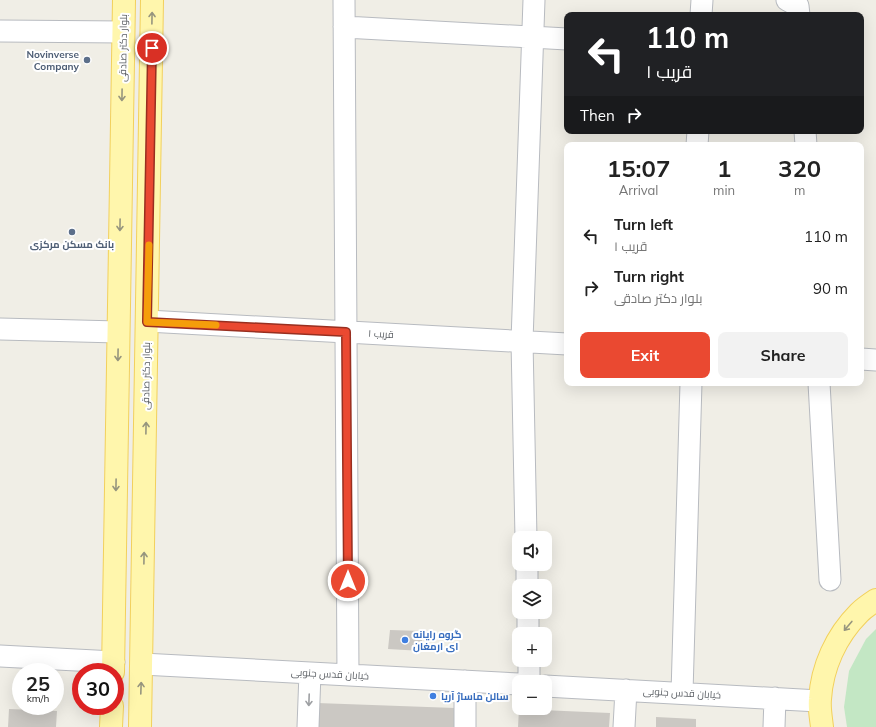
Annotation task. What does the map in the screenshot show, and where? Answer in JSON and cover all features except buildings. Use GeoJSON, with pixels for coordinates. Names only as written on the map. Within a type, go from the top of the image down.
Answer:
{"type":"FeatureCollection","features":[{"type":"Feature","properties":{"kind":"main road","name":"بلوار دکتر صادقی"},"geometry":{"type":"LineString","coordinates":[[114,663],[124,0]]}},
{"type":"Feature","properties":{"kind":"main road","name":"بلوار دکتر صادقی"},"geometry":{"type":"LineString","coordinates":[[140,727],[152,0]]}},
{"type":"Feature","properties":{"kind":"main road"},"geometry":{"type":"LineString","coordinates":[[121,176],[150,175]]}},
{"type":"Feature","properties":{"kind":"main road"},"geometry":{"type":"LineString","coordinates":[[822,727],[819,701],[822,680],[828,659],[841,635],[859,613],[876,600]]}},
{"type":"Feature","properties":{"kind":"main road"},"geometry":{"type":"LineString","coordinates":[[111,727],[112,715]]}},
{"type":"Feature","properties":{"kind":"street"},"geometry":{"type":"LineString","coordinates":[[344,0],[348,675]]}},
{"type":"Feature","properties":{"kind":"street"},"geometry":{"type":"LineString","coordinates":[[526,531],[522,341],[534,0]]}},
{"type":"Feature","properties":{"kind":"street"},"geometry":{"type":"LineString","coordinates":[[701,12],[702,0]]}},
{"type":"Feature","properties":{"kind":"street"},"geometry":{"type":"LineString","coordinates":[[787,0],[798,6],[799,12]]}},
{"type":"Feature","properties":{"kind":"street"},"geometry":{"type":"LineString","coordinates":[[344,27],[564,39]]}},
{"type":"Feature","properties":{"kind":"street"},"geometry":{"type":"LineString","coordinates":[[0,30],[123,32]]}},
{"type":"Feature","properties":{"kind":"street","name":"قریب ۱"},"geometry":{"type":"LineString","coordinates":[[147,322],[564,344]]}},
{"type":"Feature","properties":{"kind":"street"},"geometry":{"type":"LineString","coordinates":[[0,329],[118,332]]}},
{"type":"Feature","properties":{"kind":"street"},"geometry":{"type":"LineString","coordinates":[[864,359],[876,360]]}},
{"type":"Feature","properties":{"kind":"street"},"geometry":{"type":"LineString","coordinates":[[682,693],[691,386]]}},
{"type":"Feature","properties":{"kind":"street"},"geometry":{"type":"LineString","coordinates":[[819,386],[830,580]]}},
{"type":"Feature","properties":{"kind":"street"},"geometry":{"type":"LineString","coordinates":[[0,656],[73,663]]}},
{"type":"Feature","properties":{"kind":"street","name":"خیابان قدس جنوبی"},"geometry":{"type":"LineString","coordinates":[[142,664],[512,684]]}},
{"type":"Feature","properties":{"kind":"street"},"geometry":{"type":"LineString","coordinates":[[308,727],[310,673]]}},
{"type":"Feature","properties":{"kind":"street"},"geometry":{"type":"LineString","coordinates":[[465,681],[465,727]]}},
{"type":"Feature","properties":{"kind":"street","name":"خیابان قدس جنوبی"},"geometry":{"type":"LineString","coordinates":[[552,686],[819,701]]}},
{"type":"Feature","properties":{"kind":"street"},"geometry":{"type":"LineString","coordinates":[[624,727],[626,690]]}},
{"type":"Feature","properties":{"kind":"street"},"geometry":{"type":"LineString","coordinates":[[774,727],[775,698]]}},
{"type":"Feature","properties":{"kind":"green space"},"geometry":{"type":"Polygon","coordinates":[[[876,629],[876,727],[847,727],[844,707],[849,671],[866,639],[876,629]]]}},
{"type":"Feature","properties":{"kind":"slow traffic"},"geometry":{"type":"LineString","coordinates":[[149,245],[147,322],[216,325]]}},
{"type":"Feature","properties":{"kind":"place","name":"Novinverse Company"},"geometry":{"type":"Point","coordinates":[87,60]}},
{"type":"Feature","properties":{"kind":"place","name":"بانک مسکن مرکزی"},"geometry":{"type":"Point","coordinates":[72,232]}},
{"type":"Feature","properties":{"kind":"place","name":"گروه رایانه ای ارمغان"},"geometry":{"type":"Point","coordinates":[405,640]}},
{"type":"Feature","properties":{"kind":"place","name":"سالن ماساژ آریا"},"geometry":{"type":"Point","coordinates":[433,696]}},
{"type":"Feature","properties":{"kind":"route"},"geometry":{"type":"LineString","coordinates":[[152,48],[147,322],[346,332],[348,581]]}}]}
